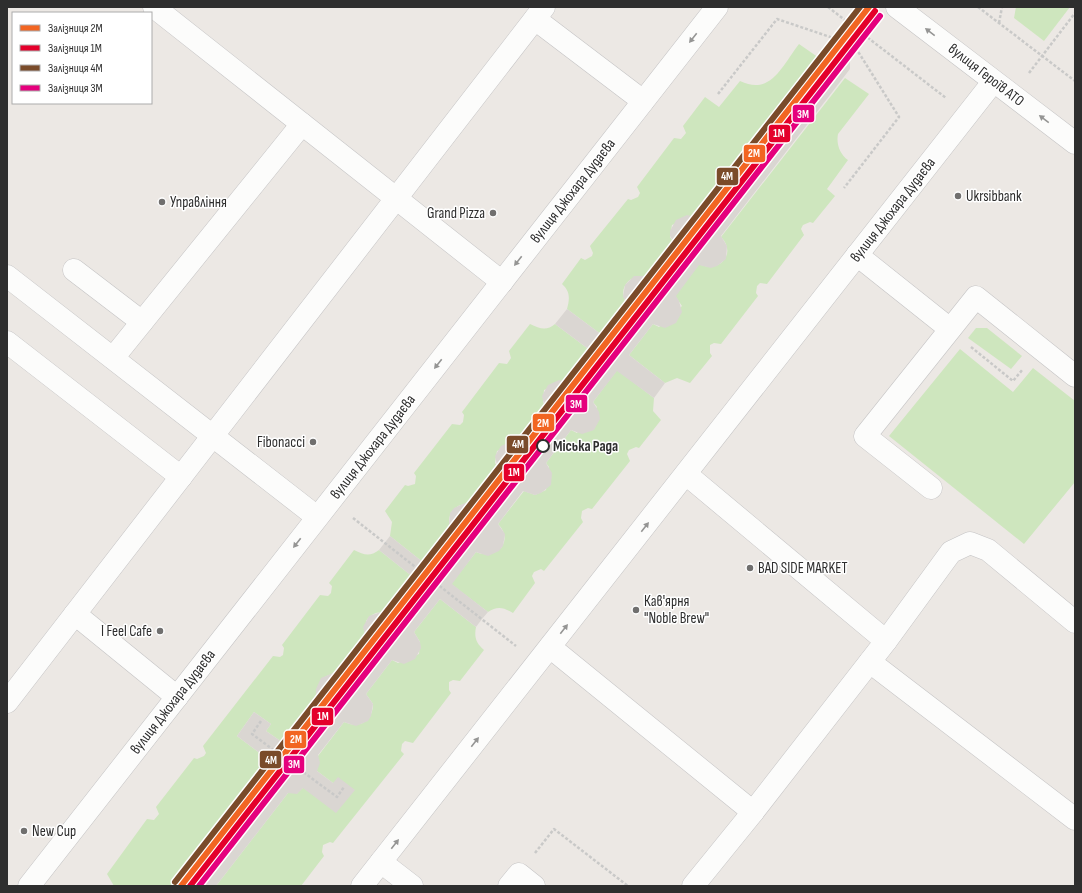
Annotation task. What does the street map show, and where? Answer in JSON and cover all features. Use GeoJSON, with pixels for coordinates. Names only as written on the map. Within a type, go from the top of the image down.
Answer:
{"type":"FeatureCollection","features":[{"type":"Feature","properties":{"kind":"street"},"geometry":{"type":"LineString","coordinates":[[154,7],[502,282]]}},
{"type":"Feature","properties":{"kind":"street","name":"вулиця Джохара Дудаєва"},"geometry":{"type":"LineString","coordinates":[[29,886],[717,7]]}},
{"type":"Feature","properties":{"kind":"street","name":"вулиця Героїв АТО"},"geometry":{"type":"LineString","coordinates":[[897,7],[993,82],[1075,143]]}},
{"type":"Feature","properties":{"kind":"street"},"geometry":{"type":"LineString","coordinates":[[7,702],[539,13],[643,101]]}},
{"type":"Feature","properties":{"kind":"street","name":"вулиця Джохара Дудаєва"},"geometry":{"type":"LineString","coordinates":[[362,886],[993,82]]}},
{"type":"Feature","properties":{"kind":"street"},"geometry":{"type":"LineString","coordinates":[[113,358],[302,124]]}},
{"type":"Feature","properties":{"kind":"street"},"geometry":{"type":"LineString","coordinates":[[857,255],[950,329]]}},
{"type":"Feature","properties":{"kind":"street"},"geometry":{"type":"LineString","coordinates":[[74,270],[142,322]]}},
{"type":"Feature","properties":{"kind":"street"},"geometry":{"type":"LineString","coordinates":[[7,276],[317,517]]}},
{"type":"Feature","properties":{"kind":"street"},"geometry":{"type":"LineString","coordinates":[[931,488],[865,436],[976,297],[1075,376]]}},
{"type":"Feature","properties":{"kind":"street"},"geometry":{"type":"LineString","coordinates":[[7,342],[181,477]]}},
{"type":"Feature","properties":{"kind":"street"},"geometry":{"type":"LineString","coordinates":[[686,474],[886,641]]}},
{"type":"Feature","properties":{"kind":"street"},"geometry":{"type":"LineString","coordinates":[[693,886],[754,812],[886,641],[952,552],[970,543],[988,550],[1075,622]]}},
{"type":"Feature","properties":{"kind":"street"},"geometry":{"type":"LineString","coordinates":[[75,614],[177,697]]}},
{"type":"Feature","properties":{"kind":"street"},"geometry":{"type":"LineString","coordinates":[[544,655],[754,812]]}},
{"type":"Feature","properties":{"kind":"street"},"geometry":{"type":"LineString","coordinates":[[870,662],[1075,819]]}},
{"type":"Feature","properties":{"kind":"street"},"geometry":{"type":"LineString","coordinates":[[381,862],[412,886]]}},
{"type":"Feature","properties":{"kind":"path"},"geometry":{"type":"LineString","coordinates":[[828,7],[968,115]]}},
{"type":"Feature","properties":{"kind":"path"},"geometry":{"type":"LineString","coordinates":[[978,7],[1075,81]]}},
{"type":"Feature","properties":{"kind":"path"},"geometry":{"type":"LineString","coordinates":[[999,23],[1002,7]]}},
{"type":"Feature","properties":{"kind":"path"},"geometry":{"type":"LineString","coordinates":[[1011,95],[1075,13]]}},
{"type":"Feature","properties":{"kind":"path"},"geometry":{"type":"LineString","coordinates":[[718,94],[777,19],[854,45],[899,117],[844,188]]}},
{"type":"Feature","properties":{"kind":"path"},"geometry":{"type":"LineString","coordinates":[[200,886],[862,33]]}},
{"type":"Feature","properties":{"kind":"path"},"geometry":{"type":"LineString","coordinates":[[950,329],[1013,381],[1040,348]]}},
{"type":"Feature","properties":{"kind":"path"},"geometry":{"type":"LineString","coordinates":[[331,500],[435,582],[544,655]]}},
{"type":"Feature","properties":{"kind":"path"},"geometry":{"type":"LineString","coordinates":[[261,722],[252,734],[336,797],[344,787]]}},
{"type":"Feature","properties":{"kind":"path"},"geometry":{"type":"LineString","coordinates":[[521,882],[554,829],[628,886]]}},
{"type":"Feature","properties":{"kind":"green space"},"geometry":{"type":"Polygon","coordinates":[[[1016,7],[1070,7],[1044,41],[1014,18],[1016,7]]]}},
{"type":"Feature","properties":{"kind":"green space"},"geometry":{"type":"Polygon","coordinates":[[[799,44],[822,60],[699,219],[693,216],[672,225],[670,237],[677,247],[652,279],[637,277],[631,279],[627,283],[623,294],[625,301],[630,307],[606,338],[567,309],[569,295],[567,289],[562,284],[581,258],[585,260],[592,256],[593,253],[590,246],[628,199],[631,200],[638,197],[640,193],[637,187],[674,138],[681,139],[686,133],[683,126],[705,97],[719,107],[740,81],[751,85],[760,85],[768,82],[781,69],[799,44]]]}},
{"type":"Feature","properties":{"kind":"green space"},"geometry":{"type":"Polygon","coordinates":[[[845,78],[869,94],[838,134],[839,148],[848,160],[827,189],[835,196],[813,223],[810,222],[803,225],[801,229],[804,235],[767,284],[760,283],[757,286],[756,293],[758,296],[721,344],[714,343],[710,345],[710,353],[712,356],[690,383],[677,378],[665,383],[629,355],[653,324],[659,327],[682,306],[675,296],[699,264],[714,266],[724,260],[727,255],[727,249],[726,243],[721,237],[845,78]]]}},
{"type":"Feature","properties":{"kind":"green space"},"geometry":{"type":"Polygon","coordinates":[[[530,324],[537,327],[549,328],[555,324],[595,354],[571,384],[565,382],[544,390],[543,402],[549,413],[524,445],[518,442],[497,451],[495,463],[502,473],[477,507],[470,504],[463,504],[453,510],[449,522],[455,535],[429,567],[390,536],[392,522],[385,511],[405,485],[408,486],[415,484],[416,476],[414,473],[452,424],[460,425],[463,422],[464,415],[462,412],[499,363],[507,364],[511,358],[509,351],[530,324]]]}},
{"type":"Feature","properties":{"kind":"green space"},"geometry":{"type":"Polygon","coordinates":[[[976,328],[987,328],[1022,356],[1011,369],[968,338],[976,328]]]}},
{"type":"Feature","properties":{"kind":"green space"},"geometry":{"type":"Polygon","coordinates":[[[960,349],[1013,392],[1033,368],[1075,401],[1075,482],[1024,544],[889,436],[960,349]]]}},
{"type":"Feature","properties":{"kind":"green space"},"geometry":{"type":"Polygon","coordinates":[[[617,370],[654,398],[653,411],[661,420],[639,448],[636,447],[629,450],[627,454],[630,461],[592,509],[588,508],[582,511],[581,518],[583,522],[544,571],[541,569],[534,572],[532,576],[535,583],[513,613],[506,609],[500,608],[488,612],[451,584],[476,552],[490,554],[501,548],[505,537],[503,530],[498,524],[524,491],[535,495],[546,490],[549,467],[546,463],[571,430],[577,433],[597,407],[593,402],[617,370]]]}},
{"type":"Feature","properties":{"kind":"green space"},"geometry":{"type":"Polygon","coordinates":[[[354,550],[361,553],[373,554],[379,550],[418,581],[392,615],[381,612],[368,618],[366,621],[370,643],[343,677],[336,674],[330,675],[320,681],[317,693],[318,699],[322,705],[297,736],[291,736],[282,742],[266,731],[271,724],[254,712],[237,736],[269,760],[267,774],[180,886],[114,886],[107,874],[147,819],[154,820],[159,814],[156,807],[194,758],[197,759],[204,756],[206,753],[203,746],[273,656],[280,657],[283,655],[284,648],[282,645],[320,595],[328,596],[331,593],[332,586],[329,583],[354,550]]]}},
{"type":"Feature","properties":{"kind":"green space"},"geometry":{"type":"Polygon","coordinates":[[[440,599],[476,627],[476,640],[484,650],[460,681],[453,680],[449,682],[449,690],[451,693],[413,743],[405,741],[402,744],[401,751],[404,754],[333,843],[330,842],[323,845],[322,852],[324,856],[301,886],[216,886],[288,793],[303,788],[333,783],[317,771],[318,756],[344,722],[355,725],[368,719],[371,715],[373,704],[366,694],[392,660],[398,663],[419,654],[420,642],[414,632],[440,599]]]}},
{"type":"Feature","properties":{"kind":"shaded area"},"geometry":{"type":"Polygon","coordinates":[[[839,50],[846,54],[850,59],[850,69],[721,236],[727,246],[726,259],[717,266],[711,268],[699,265],[676,296],[682,312],[676,323],[665,328],[653,324],[629,355],[665,383],[654,398],[617,371],[593,402],[599,412],[600,419],[594,430],[582,434],[571,430],[546,463],[552,473],[551,485],[541,493],[535,495],[523,491],[498,524],[505,534],[503,546],[499,551],[488,556],[476,552],[452,584],[488,612],[476,627],[440,599],[414,632],[420,642],[421,648],[415,659],[404,664],[392,660],[366,694],[373,704],[371,716],[368,721],[356,726],[344,722],[318,755],[320,763],[317,771],[333,783],[338,777],[355,790],[336,813],[303,788],[297,794],[288,793],[216,886],[180,886],[267,775],[265,767],[269,760],[237,736],[254,712],[271,724],[266,731],[282,742],[291,736],[297,736],[321,705],[316,695],[316,689],[321,678],[333,673],[343,677],[370,643],[366,639],[363,627],[369,616],[381,612],[392,615],[418,581],[379,550],[390,536],[429,567],[455,535],[449,525],[450,513],[454,508],[465,503],[477,507],[502,474],[498,469],[495,456],[501,446],[512,441],[524,445],[549,413],[545,408],[542,396],[548,385],[559,380],[571,384],[595,354],[555,324],[567,309],[606,338],[630,307],[623,297],[625,285],[634,276],[646,276],[652,279],[677,247],[670,236],[670,231],[676,220],[687,215],[699,218],[822,60],[828,53],[839,50]]]}},
{"type":"Feature","properties":{"kind":"rail line","name":"4М"},"geometry":{"type":"LineString","coordinates":[[175,882],[860,7]]}},
{"type":"Feature","properties":{"kind":"rail line","name":"2М"},"geometry":{"type":"LineString","coordinates":[[181,886],[869,7]]}},
{"type":"Feature","properties":{"kind":"rail line","name":"1М"},"geometry":{"type":"LineString","coordinates":[[190,886],[875,11]]}},
{"type":"Feature","properties":{"kind":"rail line","name":"3М"},"geometry":{"type":"LineString","coordinates":[[199,886],[880,16]]}},
{"type":"Feature","properties":{"kind":"place","name":"Ukrsibbank"},"geometry":{"type":"Point","coordinates":[958,196]}},
{"type":"Feature","properties":{"kind":"place","name":"Управління"},"geometry":{"type":"Point","coordinates":[162,202]}},
{"type":"Feature","properties":{"kind":"place","name":"Grand Pizza"},"geometry":{"type":"Point","coordinates":[493,213]}},
{"type":"Feature","properties":{"kind":"place","name":"Fibonacci"},"geometry":{"type":"Point","coordinates":[313,442]}},
{"type":"Feature","properties":{"kind":"place","name":"Міська Рада"},"geometry":{"type":"Point","coordinates":[543,446]}},
{"type":"Feature","properties":{"kind":"place","name":"BAD SIDE MARKET"},"geometry":{"type":"Point","coordinates":[750,568]}},
{"type":"Feature","properties":{"kind":"place","name":"Кав'ярня \"Noble Brew\""},"geometry":{"type":"Point","coordinates":[636,610]}},
{"type":"Feature","properties":{"kind":"place","name":"I Feel Cafe"},"geometry":{"type":"Point","coordinates":[160,631]}},
{"type":"Feature","properties":{"kind":"place","name":"New Cup"},"geometry":{"type":"Point","coordinates":[24,831]}}]}
